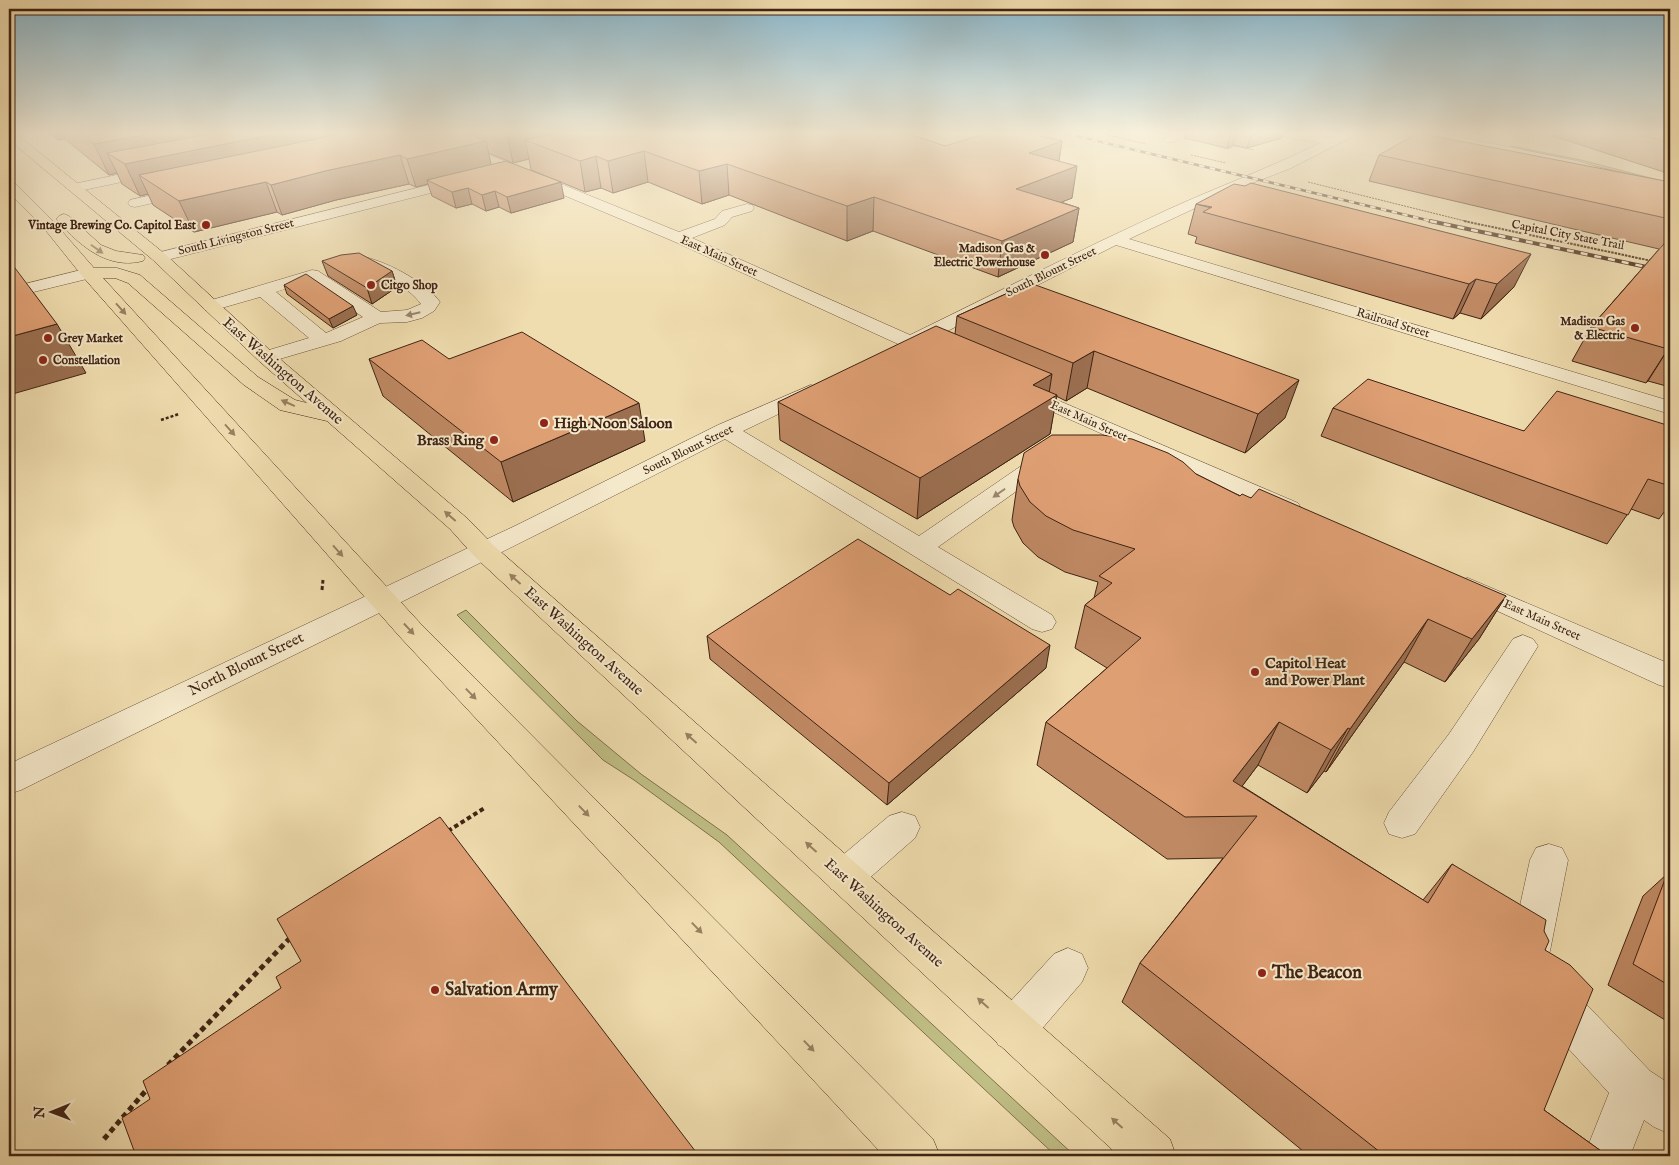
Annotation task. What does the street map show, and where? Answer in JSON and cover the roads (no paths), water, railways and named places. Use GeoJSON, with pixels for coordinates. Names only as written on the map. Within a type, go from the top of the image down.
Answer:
{"type":"FeatureCollection","features":[{"type":"Feature","properties":{"kind":"main road"},"geometry":{"type":"LineString","coordinates":[[10,186],[48,224],[89,273],[381,599],[916,1156]]}},
{"type":"Feature","properties":{"kind":"main road"},"geometry":{"type":"LineString","coordinates":[[29,186],[99,252],[109,256],[124,258],[159,257]]}},
{"type":"Feature","properties":{"kind":"main road","name":"East Washington Avenue"},"geometry":{"type":"LineString","coordinates":[[74,188],[159,257],[266,357],[459,524],[484,551],[1153,1156]]}},
{"type":"Feature","properties":{"kind":"main road"},"geometry":{"type":"LineString","coordinates":[[89,273],[117,273],[134,279],[251,381],[288,405],[335,417]]}},
{"type":"Feature","properties":{"kind":"street"},"geometry":{"type":"LineString","coordinates":[[74,188],[82,186]]}},
{"type":"Feature","properties":{"kind":"street","name":"South Livingston Street"},"geometry":{"type":"LineString","coordinates":[[159,257],[441,186]]}},
{"type":"Feature","properties":{"kind":"street","name":"East Main Street"},"geometry":{"type":"LineString","coordinates":[[532,186],[679,238],[940,355]]}},
{"type":"Feature","properties":{"kind":"street","name":"South Blount Street"},"geometry":{"type":"LineString","coordinates":[[888,355],[1115,240],[1233,186]]}},
{"type":"Feature","properties":{"kind":"street"},"geometry":{"type":"LineString","coordinates":[[1652,186],[1670,192]]}},
{"type":"Feature","properties":{"kind":"street"},"geometry":{"type":"LineString","coordinates":[[135,203],[203,188]]}},
{"type":"Feature","properties":{"kind":"street"},"geometry":{"type":"LineString","coordinates":[[679,238],[720,222],[727,214],[747,208]]}},
{"type":"Feature","properties":{"kind":"street","name":"Railroad Street"},"geometry":{"type":"LineString","coordinates":[[1115,240],[1670,408]]}},
{"type":"Feature","properties":{"kind":"street"},"geometry":{"type":"LineString","coordinates":[[211,306],[355,261],[372,262],[431,302],[423,311],[412,315],[377,318],[323,340],[266,357]]}},
{"type":"Feature","properties":{"kind":"street"},"geometry":{"type":"LineString","coordinates":[[9,293],[89,273]]}},
{"type":"Feature","properties":{"kind":"street"},"geometry":{"type":"LineString","coordinates":[[312,275],[377,318]]}},
{"type":"Feature","properties":{"kind":"street"},"geometry":{"type":"LineString","coordinates":[[264,291],[323,340]]}},
{"type":"Feature","properties":{"kind":"street","name":"South Blount Street"},"geometry":{"type":"LineString","coordinates":[[484,551],[726,430],[830,382]]}},
{"type":"Feature","properties":{"kind":"street","name":"East Main Street"},"geometry":{"type":"LineString","coordinates":[[1001,382],[1081,436],[1309,517]]}},
{"type":"Feature","properties":{"kind":"street"},"geometry":{"type":"LineString","coordinates":[[726,430],[1042,622]]}},
{"type":"Feature","properties":{"kind":"street"},"geometry":{"type":"LineString","coordinates":[[919,548],[1081,436]]}},
{"type":"Feature","properties":{"kind":"street","name":"North Blount Street"},"geometry":{"type":"LineString","coordinates":[[9,780],[484,551]]}},
{"type":"Feature","properties":{"kind":"street","name":"East Main Street"},"geometry":{"type":"LineString","coordinates":[[1452,580],[1670,677]]}},
{"type":"Feature","properties":{"kind":"street"},"geometry":{"type":"LineString","coordinates":[[1402,824],[1461,743],[1523,646]]}},
{"type":"Feature","properties":{"kind":"street"},"geometry":{"type":"LineString","coordinates":[[844,877],[902,827]]}},
{"type":"Feature","properties":{"kind":"street"},"geometry":{"type":"LineString","coordinates":[[1549,860],[1526,970],[1634,1087],[1670,1111]]}},
{"type":"Feature","properties":{"kind":"street"},"geometry":{"type":"LineString","coordinates":[[1014,1030],[1068,968]]}},
{"type":"Feature","properties":{"kind":"street"},"geometry":{"type":"LineString","coordinates":[[1607,1156],[1634,1087]]}},
{"type":"Feature","properties":{"kind":"railway"},"geometry":{"type":"LineString","coordinates":[[1287,186],[1435,222]]}},
{"type":"Feature","properties":{"kind":"railway"},"geometry":{"type":"LineString","coordinates":[[1430,221],[1670,272]]}},
{"type":"Feature","properties":{"kind":"place","name":"Vintage Brewing Co. Capitol East"},"geometry":{"type":"Point","coordinates":[206,225]}},
{"type":"Feature","properties":{"kind":"place","name":"Madison Gas & Electric Powerhouse"},"geometry":{"type":"Point","coordinates":[1045,255]}},
{"type":"Feature","properties":{"kind":"place","name":"Citgo Shop"},"geometry":{"type":"Point","coordinates":[371,285]}},
{"type":"Feature","properties":{"kind":"place","name":"Madison Gas & Electric"},"geometry":{"type":"Point","coordinates":[1635,328]}},
{"type":"Feature","properties":{"kind":"place","name":"Grey Market"},"geometry":{"type":"Point","coordinates":[48,338]}},
{"type":"Feature","properties":{"kind":"place","name":"Constellation"},"geometry":{"type":"Point","coordinates":[43,360]}},
{"type":"Feature","properties":{"kind":"place","name":"High Noon Saloon"},"geometry":{"type":"Point","coordinates":[544,423]}},
{"type":"Feature","properties":{"kind":"place","name":"Brass Ring"},"geometry":{"type":"Point","coordinates":[494,440]}},
{"type":"Feature","properties":{"kind":"place","name":"Capitol Heat and Power Plant"},"geometry":{"type":"Point","coordinates":[1255,672]}},
{"type":"Feature","properties":{"kind":"place","name":"The Beacon"},"geometry":{"type":"Point","coordinates":[1262,973]}},
{"type":"Feature","properties":{"kind":"place","name":"Salvation Army"},"geometry":{"type":"Point","coordinates":[435,990]}}]}
